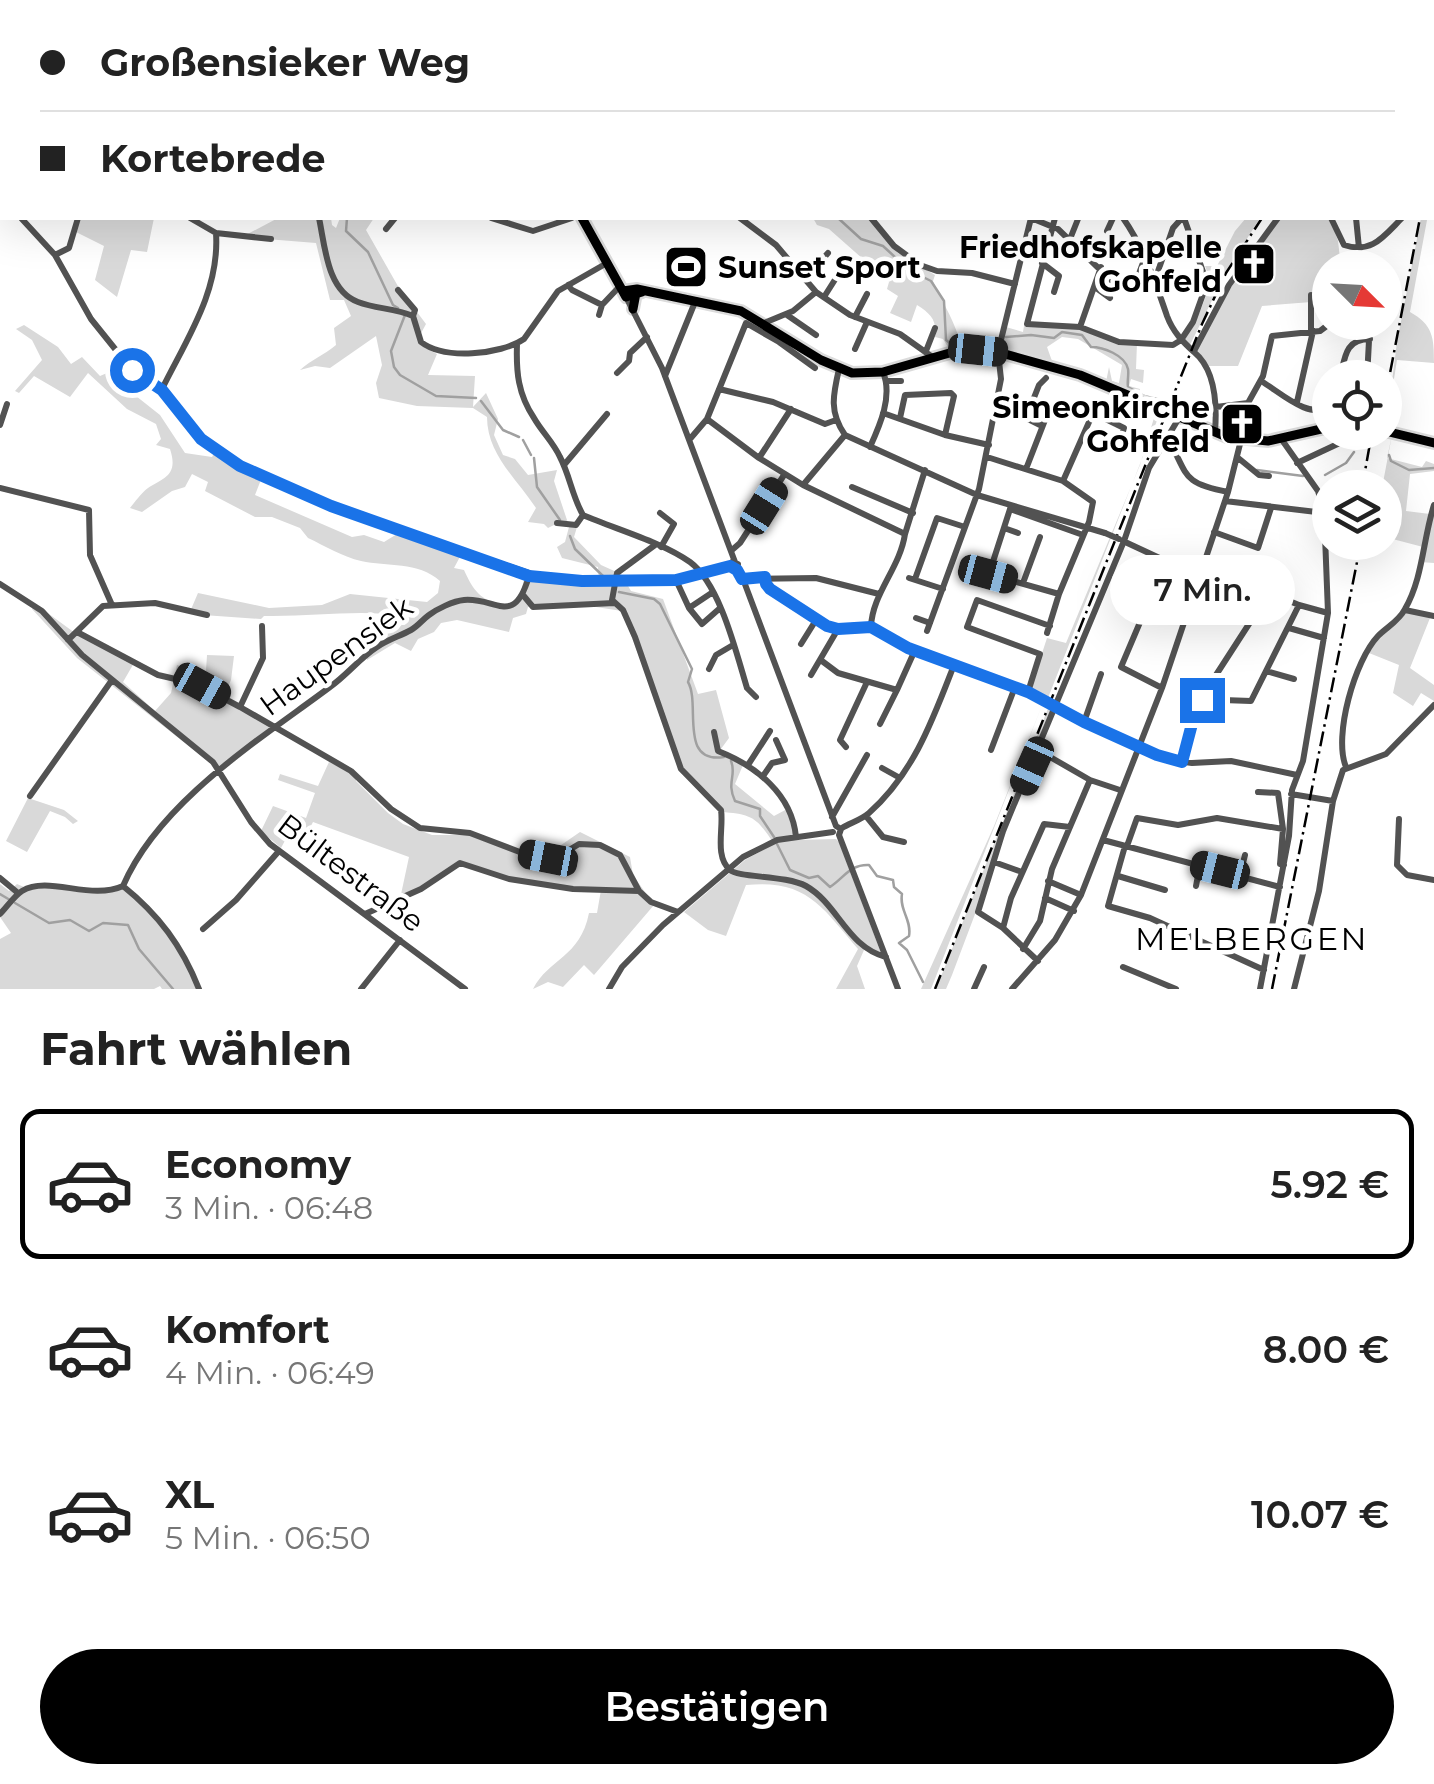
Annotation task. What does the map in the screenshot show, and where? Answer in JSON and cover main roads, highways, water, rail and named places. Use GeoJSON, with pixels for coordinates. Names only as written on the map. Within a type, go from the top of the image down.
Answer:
{"type":"FeatureCollection","features":[{"type":"Feature","properties":{"kind":"main road"},"geometry":{"type":"LineString","coordinates":[[583,220],[630,292],[632,310]]}},
{"type":"Feature","properties":{"kind":"main road"},"geometry":{"type":"LineString","coordinates":[[630,292],[696,300],[741,311],[839,369],[862,374],[885,376],[929,354],[960,350],[998,352],[1080,375],[1215,433],[1241,440],[1282,440],[1312,432]]}},
{"type":"Feature","properties":{"kind":"main road"},"geometry":{"type":"LineString","coordinates":[[1402,436],[1434,443]]}},
{"type":"Feature","properties":{"kind":"waterway"},"geometry":{"type":"LineString","coordinates":[[347,220],[346,231],[368,252],[398,308]]}},
{"type":"Feature","properties":{"kind":"waterway"},"geometry":{"type":"LineString","coordinates":[[840,220],[861,239],[883,246],[909,270],[931,281],[944,301],[946,340],[951,344],[985,343]]}},
{"type":"Feature","properties":{"kind":"waterway"},"geometry":{"type":"LineString","coordinates":[[405,315],[391,351],[400,375],[436,396],[476,398]]}},
{"type":"Feature","properties":{"kind":"waterway"},"geometry":{"type":"LineString","coordinates":[[1006,337],[1054,338],[1062,332],[1082,335],[1091,347],[1107,350],[1123,360],[1128,369],[1128,387],[1161,400]]}},
{"type":"Feature","properties":{"kind":"waterway"},"geometry":{"type":"LineString","coordinates":[[481,401],[503,430],[519,437]]}},
{"type":"Feature","properties":{"kind":"waterway"},"geometry":{"type":"LineString","coordinates":[[523,440],[531,455]]}},
{"type":"Feature","properties":{"kind":"waterway"},"geometry":{"type":"LineString","coordinates":[[1334,470],[1354,452]]}},
{"type":"Feature","properties":{"kind":"waterway"},"geometry":{"type":"LineString","coordinates":[[1389,455],[1391,461],[1409,470],[1434,468]]}},
{"type":"Feature","properties":{"kind":"waterway"},"geometry":{"type":"LineString","coordinates":[[534,458],[537,487],[560,520]]}},
{"type":"Feature","properties":{"kind":"waterway"},"geometry":{"type":"LineString","coordinates":[[1257,470],[1303,476]]}},
{"type":"Feature","properties":{"kind":"waterway"},"geometry":{"type":"LineString","coordinates":[[570,536],[575,549],[603,576]]}},
{"type":"Feature","properties":{"kind":"waterway"},"geometry":{"type":"LineString","coordinates":[[619,592],[654,599],[660,604],[692,669],[688,682],[696,742],[710,757],[724,757]]}},
{"type":"Feature","properties":{"kind":"waterway"},"geometry":{"type":"LineString","coordinates":[[731,761],[735,801],[760,809],[760,816],[774,837]]}},
{"type":"Feature","properties":{"kind":"waterway"},"geometry":{"type":"LineString","coordinates":[[777,844],[790,870],[809,878],[818,876],[830,887],[862,865],[869,865],[877,876],[893,880],[902,894],[909,930],[909,936],[899,943],[907,950],[923,982]]}},
{"type":"Feature","properties":{"kind":"waterway"},"geometry":{"type":"LineString","coordinates":[[0,894],[10,900]]}},
{"type":"Feature","properties":{"kind":"waterway"},"geometry":{"type":"LineString","coordinates":[[15,903],[49,923],[70,920],[89,931],[103,923],[128,925],[139,949],[173,989]]}},
{"type":"Feature","properties":{"kind":"railway"},"geometry":{"type":"LineString","coordinates":[[935,989],[1202,324],[1226,273],[1261,220]]}},
{"type":"Feature","properties":{"kind":"railway"},"geometry":{"type":"LineString","coordinates":[[1393,360],[1420,220]]}},
{"type":"Feature","properties":{"kind":"railway"},"geometry":{"type":"LineString","coordinates":[[1365,470],[1369,450]]}},
{"type":"Feature","properties":{"kind":"railway"},"geometry":{"type":"LineString","coordinates":[[1272,989],[1357,560]]}},
{"type":"Feature","properties":{"kind":"place","name":"Friedhofskapelle Gohfeld"},"geometry":{"type":"Point","coordinates":[1254,264]}},
{"type":"Feature","properties":{"kind":"place","name":"Sunset Sport"},"geometry":{"type":"Point","coordinates":[686,267]}},
{"type":"Feature","properties":{"kind":"place","name":"Simeonkirche Gohfeld"},"geometry":{"type":"Point","coordinates":[1242,424]}},
{"type":"Feature","properties":{"kind":"district","name":"MELBERGEN"},"geometry":{"type":"Point","coordinates":[1252,938]}}]}
